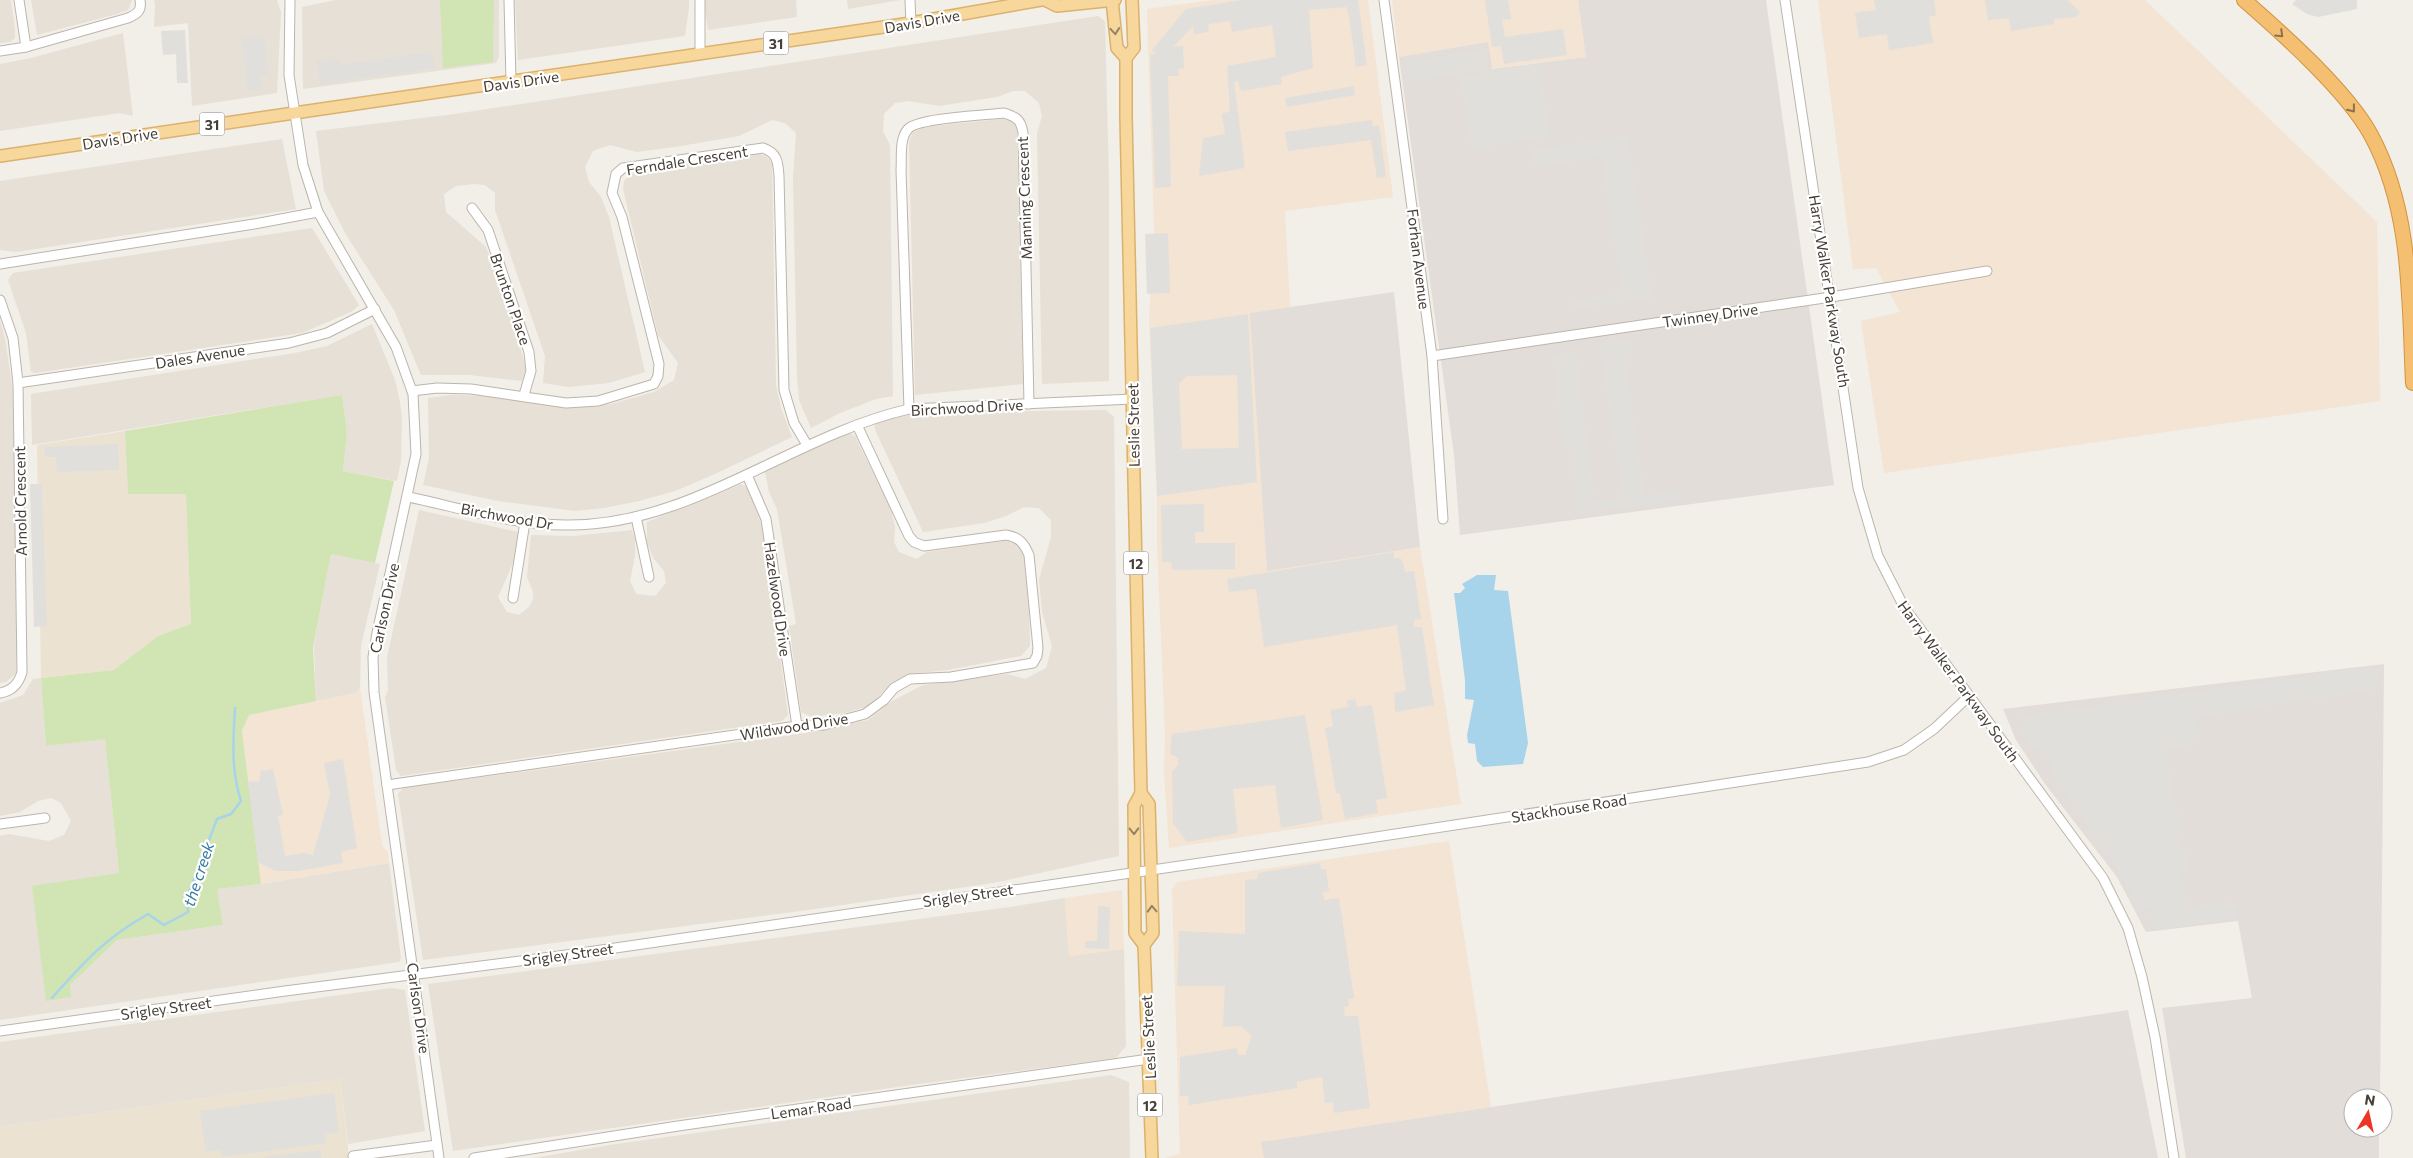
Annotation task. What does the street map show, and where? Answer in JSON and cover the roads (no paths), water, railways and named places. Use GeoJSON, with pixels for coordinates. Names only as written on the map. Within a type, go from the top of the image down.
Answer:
{"type":"FeatureCollection","features":[{"type":"Feature","properties":{"kind":"highway"},"geometry":{"type":"LineString","coordinates":[[2244,0],[2308,60],[2348,103],[2370,134],[2390,176],[2402,224],[2408,273],[2413,382]]}},
{"type":"Feature","properties":{"kind":"main road","name":"Davis Drive"},"geometry":{"type":"LineString","coordinates":[[0,156],[293,112],[911,24],[1043,0],[1057,6],[1113,0]]}},
{"type":"Feature","properties":{"kind":"main road","name":"Leslie Street"},"geometry":{"type":"LineString","coordinates":[[1113,0],[1117,48],[1126,58]]}},
{"type":"Feature","properties":{"kind":"main road","name":"Leslie Street"},"geometry":{"type":"LineString","coordinates":[[1132,0],[1134,48],[1126,58],[1141,793],[1134,806],[1135,933],[1144,945],[1152,1158]]}},
{"type":"Feature","properties":{"kind":"main road","name":"Leslie Street"},"geometry":{"type":"LineString","coordinates":[[1141,793],[1149,804],[1153,933],[1144,945]]}},
{"type":"Feature","properties":{"kind":"street"},"geometry":{"type":"LineString","coordinates":[[20,0],[26,47]]}},
{"type":"Feature","properties":{"kind":"street"},"geometry":{"type":"LineString","coordinates":[[0,51],[26,47],[128,18],[137,14],[141,7],[140,0]]}},
{"type":"Feature","properties":{"kind":"street","name":"Carlson Drive"},"geometry":{"type":"LineString","coordinates":[[290,0],[289,76],[302,165],[318,212],[396,347],[412,391],[416,454],[409,497],[373,657],[374,692],[439,1158]]}},
{"type":"Feature","properties":{"kind":"street"},"geometry":{"type":"LineString","coordinates":[[509,0],[510,82]]}},
{"type":"Feature","properties":{"kind":"street"},"geometry":{"type":"LineString","coordinates":[[700,0],[700,54]]}},
{"type":"Feature","properties":{"kind":"street"},"geometry":{"type":"LineString","coordinates":[[910,0],[911,24]]}},
{"type":"Feature","properties":{"kind":"street","name":"Forhan Avenue"},"geometry":{"type":"LineString","coordinates":[[1384,0],[1432,356],[1443,518]]}},
{"type":"Feature","properties":{"kind":"street","name":"Harry Walker Parkway South"},"geometry":{"type":"LineString","coordinates":[[1785,0],[1831,297],[1858,488],[1878,556],[1904,607],[2102,878],[2128,928],[2155,1037],[2174,1158]]}},
{"type":"Feature","properties":{"kind":"street","name":"Manning Crescent"},"geometry":{"type":"LineString","coordinates":[[908,409],[901,170],[903,138],[909,127],[924,122],[1004,113],[1015,116],[1021,122],[1023,134],[1029,404]]}},
{"type":"Feature","properties":{"kind":"street","name":"Ferndale Crescent"},"geometry":{"type":"LineString","coordinates":[[412,391],[437,388],[471,388],[566,403],[598,401],[654,384],[658,376],[659,364],[622,217],[612,193],[616,174],[622,168],[763,148],[772,152],[778,160],[784,390],[794,423],[807,445]]}},
{"type":"Feature","properties":{"kind":"street","name":"Brunton Place"},"geometry":{"type":"LineString","coordinates":[[472,208],[488,230],[529,352],[531,371],[524,395]]}},
{"type":"Feature","properties":{"kind":"street"},"geometry":{"type":"LineString","coordinates":[[0,264],[254,224],[318,212]]}},
{"type":"Feature","properties":{"kind":"street","name":"Twinney Drive"},"geometry":{"type":"LineString","coordinates":[[1432,356],[1831,297],[1987,271]]}},
{"type":"Feature","properties":{"kind":"street","name":"Arnold Crescent"},"geometry":{"type":"LineString","coordinates":[[0,300],[13,338],[18,383],[22,672],[15,686],[7,692],[0,693]]}},
{"type":"Feature","properties":{"kind":"street","name":"Dales Avenue"},"geometry":{"type":"LineString","coordinates":[[18,383],[289,343],[327,333],[375,309]]}},
{"type":"Feature","properties":{"kind":"street","name":"Birchwood Drive"},"geometry":{"type":"LineString","coordinates":[[807,445],[857,424],[908,409],[1132,399]]}},
{"type":"Feature","properties":{"kind":"street","name":"Wildwood Drive"},"geometry":{"type":"LineString","coordinates":[[387,785],[797,726],[824,725],[865,714],[884,700],[894,688],[910,680],[952,677],[1032,663],[1037,656],[1029,555],[1023,542],[1014,536],[1006,535],[924,546],[914,542],[909,536],[857,424]]}},
{"type":"Feature","properties":{"kind":"street"},"geometry":{"type":"LineString","coordinates":[[649,577],[636,518],[710,492],[807,445]]}},
{"type":"Feature","properties":{"kind":"street","name":"Hazelwood Drive"},"geometry":{"type":"LineString","coordinates":[[747,475],[766,519],[797,726]]}},
{"type":"Feature","properties":{"kind":"street","name":"Birchwood Dr"},"geometry":{"type":"LineString","coordinates":[[409,497],[525,522],[569,526],[636,518]]}},
{"type":"Feature","properties":{"kind":"street"},"geometry":{"type":"LineString","coordinates":[[513,598],[525,522]]}},
{"type":"Feature","properties":{"kind":"street","name":"Stackhouse Road"},"geometry":{"type":"LineString","coordinates":[[1135,872],[1868,762],[1904,750],[1934,729],[1968,697]]}},
{"type":"Feature","properties":{"kind":"street"},"geometry":{"type":"LineString","coordinates":[[0,824],[45,818]]}},
{"type":"Feature","properties":{"kind":"street","name":"Srigley Street"},"geometry":{"type":"LineString","coordinates":[[0,1031],[574,954],[1135,872]]}},
{"type":"Feature","properties":{"kind":"street","name":"Lemar Road"},"geometry":{"type":"LineString","coordinates":[[474,1158],[678,1126],[1149,1059]]}},
{"type":"Feature","properties":{"kind":"street"},"geometry":{"type":"LineString","coordinates":[[353,1156],[437,1144]]}},
{"type":"Feature","properties":{"kind":"water"},"geometry":{"type":"Polygon","coordinates":[[[1477,575],[1496,575],[1494,590],[1508,591],[1528,743],[1523,764],[1483,767],[1477,761],[1475,744],[1468,743],[1467,735],[1474,700],[1465,699],[1465,680],[1454,593],[1460,593],[1465,588],[1462,584],[1477,575]]]}},
{"type":"Feature","properties":{"kind":"waterway","name":"the creek"},"geometry":{"type":"LineString","coordinates":[[52,998],[96,951],[133,923],[148,914],[164,925],[188,912],[187,898],[217,819],[231,814],[241,801],[234,767],[235,708]]}}]}
